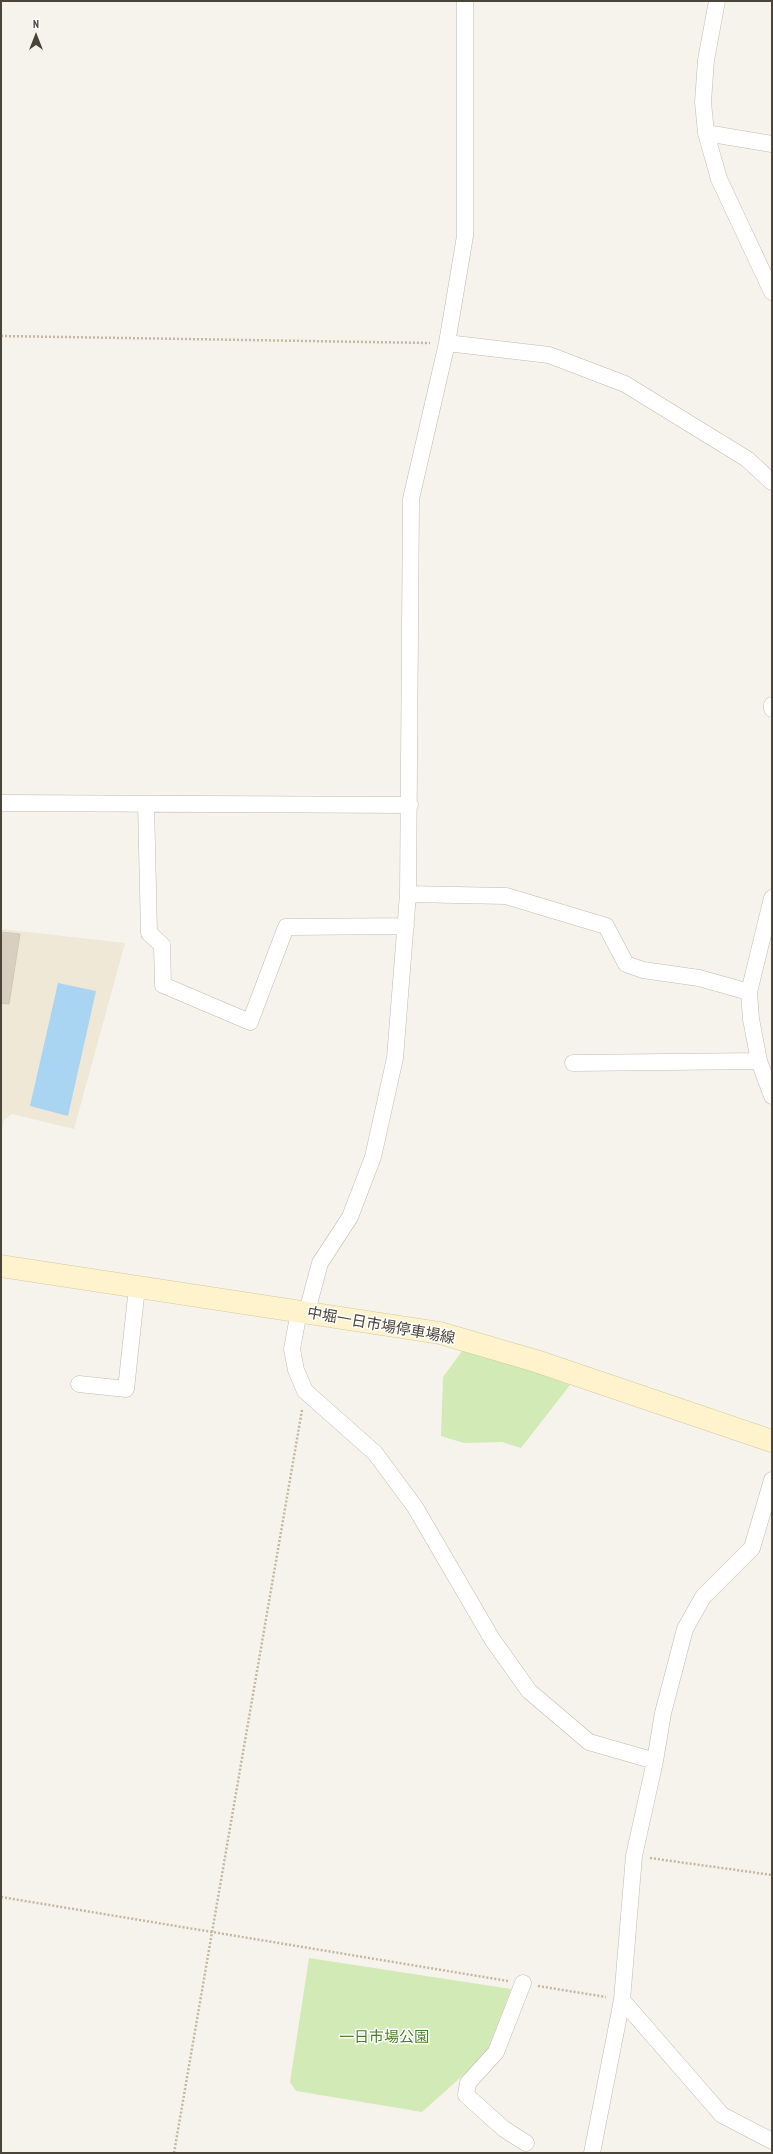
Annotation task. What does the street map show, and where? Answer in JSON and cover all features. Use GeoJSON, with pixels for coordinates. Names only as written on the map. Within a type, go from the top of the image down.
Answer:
{"type":"FeatureCollection","features":[{"type":"Feature","properties":{"kind":"main road","name":"中堀一日市場停車場線"},"geometry":{"type":"LineString","coordinates":[[1,1266],[440,1333],[536,1362],[772,1441]]}},
{"type":"Feature","properties":{"kind":"street"},"geometry":{"type":"LineString","coordinates":[[465,1],[465,236],[447,343],[411,499],[410,805],[408,894],[395,1058],[373,1156],[350,1217],[320,1263],[309,1304],[304,1312],[292,1349],[296,1370],[305,1391],[375,1453],[389,1471],[415,1507],[492,1639],[529,1691],[589,1742],[655,1761]]}},
{"type":"Feature","properties":{"kind":"street"},"geometry":{"type":"LineString","coordinates":[[717,1],[705,74],[703,102],[706,133],[719,179],[772,292]]}},
{"type":"Feature","properties":{"kind":"street"},"geometry":{"type":"LineString","coordinates":[[706,133],[772,144]]}},
{"type":"Feature","properties":{"kind":"street"},"geometry":{"type":"LineString","coordinates":[[447,343],[549,355],[625,384],[747,459],[772,482]]}},
{"type":"Feature","properties":{"kind":"street"},"geometry":{"type":"LineString","coordinates":[[1,803],[410,805]]}},
{"type":"Feature","properties":{"kind":"street"},"geometry":{"type":"LineString","coordinates":[[146,804],[149,933],[162,945],[163,985],[250,1022],[286,927],[406,926]]}},
{"type":"Feature","properties":{"kind":"street"},"geometry":{"type":"LineString","coordinates":[[408,894],[506,896],[606,926],[626,964],[643,970],[699,978],[749,992]]}},
{"type":"Feature","properties":{"kind":"street"},"geometry":{"type":"LineString","coordinates":[[772,898],[767,938],[749,992],[751,1019],[759,1061],[772,1096]]}},
{"type":"Feature","properties":{"kind":"street"},"geometry":{"type":"LineString","coordinates":[[573,1063],[759,1061]]}},
{"type":"Feature","properties":{"kind":"street"},"geometry":{"type":"LineString","coordinates":[[79,1384],[126,1389],[137,1287]]}},
{"type":"Feature","properties":{"kind":"street"},"geometry":{"type":"LineString","coordinates":[[592,2153],[622,2000],[634,1856],[655,1761],[663,1713],[686,1629],[703,1597],[752,1548],[772,1480]]}},
{"type":"Feature","properties":{"kind":"street"},"geometry":{"type":"LineString","coordinates":[[523,1983],[496,2052],[468,2083],[466,2095],[504,2129],[526,2143]]}},
{"type":"Feature","properties":{"kind":"street"},"geometry":{"type":"LineString","coordinates":[[622,2000],[722,2115],[772,2141]]}},
{"type":"Feature","properties":{"kind":"path"},"geometry":{"type":"LineString","coordinates":[[1,336],[447,343]]}},
{"type":"Feature","properties":{"kind":"path"},"geometry":{"type":"LineString","coordinates":[[174,2153],[305,1391]]}},
{"type":"Feature","properties":{"kind":"path"},"geometry":{"type":"LineString","coordinates":[[634,1856],[772,1875]]}},
{"type":"Feature","properties":{"kind":"path"},"geometry":{"type":"LineString","coordinates":[[1,1897],[622,2000]]}},
{"type":"Feature","properties":{"kind":"shaded area"},"geometry":{"type":"Polygon","coordinates":[[[1,929],[125,943],[74,1129],[12,1114],[4,1120],[1,1138],[1,929]]]}},
{"type":"Feature","properties":{"kind":"green space"},"geometry":{"type":"Polygon","coordinates":[[[465,1347],[570,1385],[521,1448],[502,1442],[464,1443],[441,1436],[443,1377],[465,1347]]]}},
{"type":"Feature","properties":{"kind":"green space","name":"一日市場公園"},"geometry":{"type":"Polygon","coordinates":[[[309,1958],[511,1989],[488,2053],[422,2112],[296,2091],[290,2082],[309,1958]]]}},
{"type":"Feature","properties":{"kind":"water"},"geometry":{"type":"Polygon","coordinates":[[[58,983],[96,991],[68,1116],[30,1106],[58,983]]]}},
{"type":"Feature","properties":{"kind":"building"},"geometry":{"type":"Polygon","coordinates":[[[1,932],[20,934],[9,1004],[1,1003],[1,932]]]}}]}
